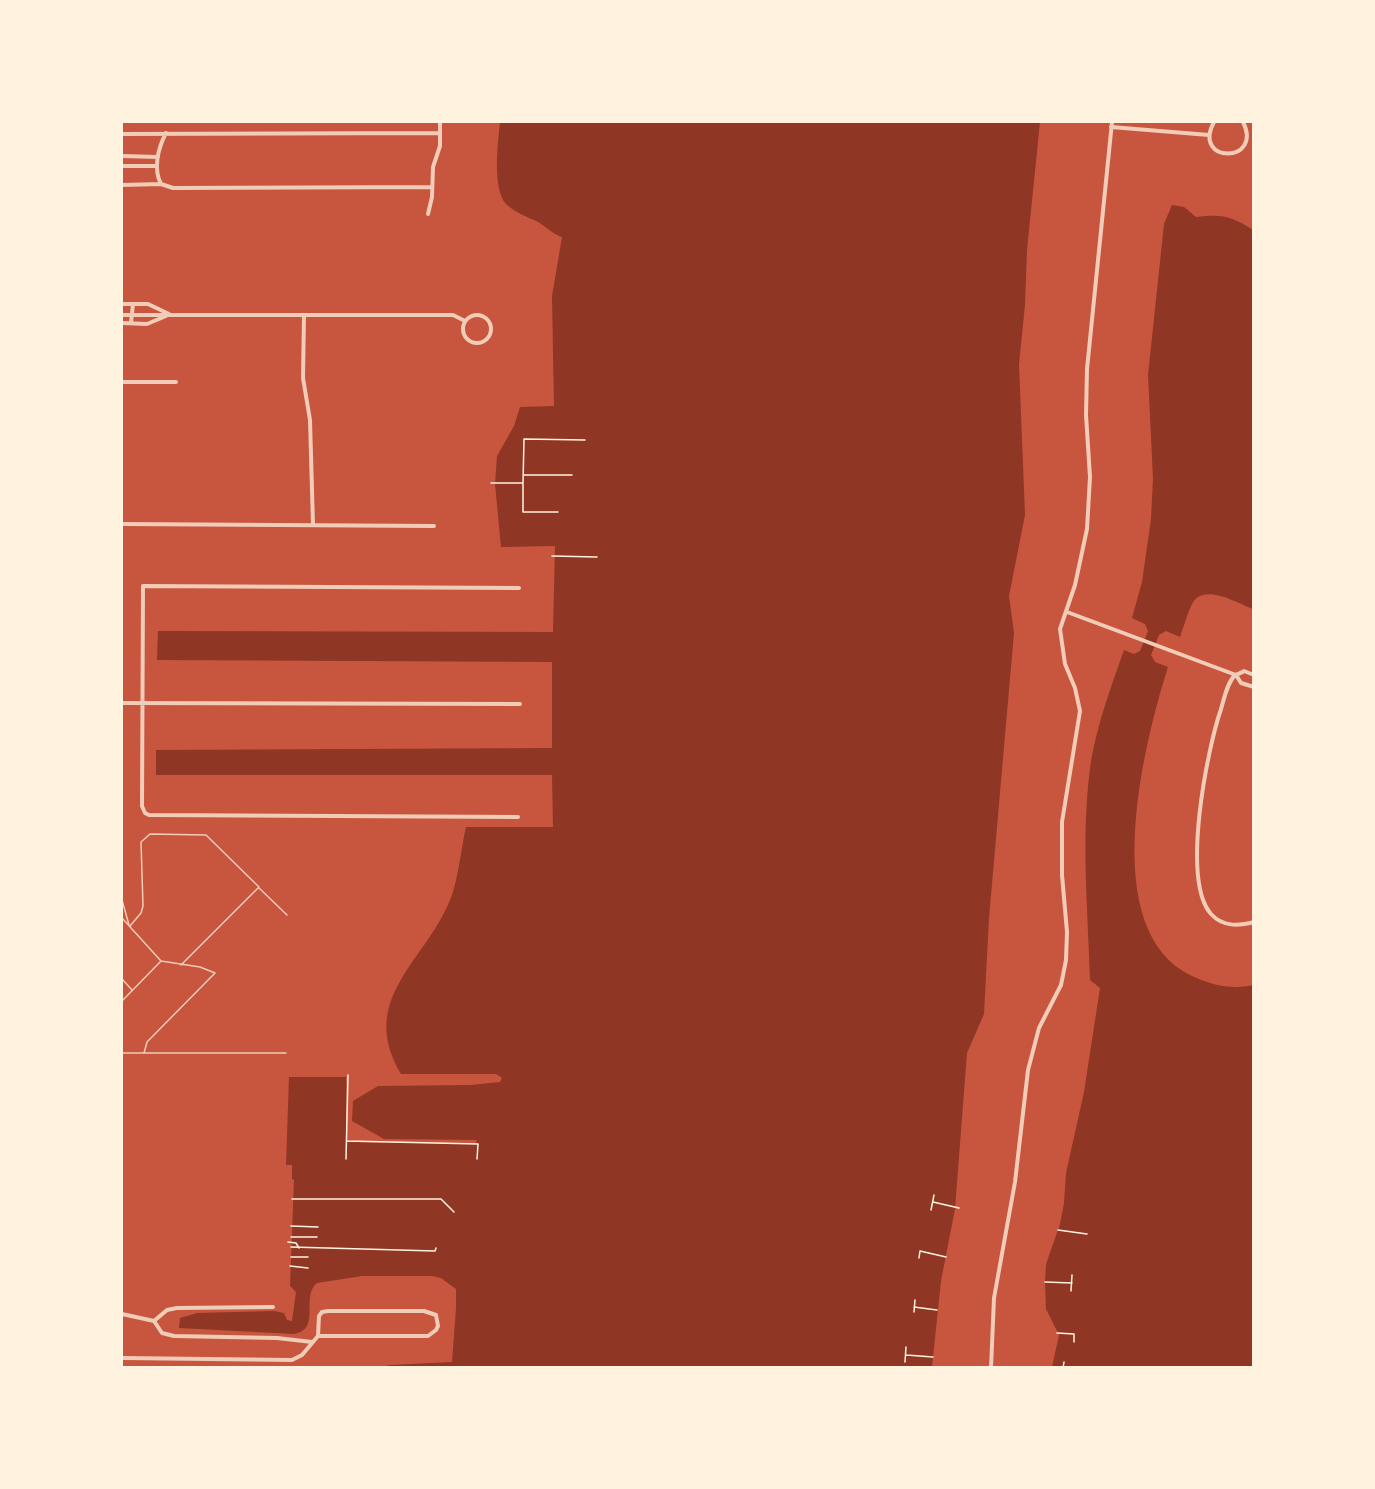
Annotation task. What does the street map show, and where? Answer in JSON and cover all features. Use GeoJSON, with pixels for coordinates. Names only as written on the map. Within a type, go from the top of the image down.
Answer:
{"type":"FeatureCollection","features":[{"type":"Feature","properties":{"kind":"street"},"geometry":{"type":"LineString","coordinates":[[428,214],[433,167],[440,146],[440,122]]}},
{"type":"Feature","properties":{"kind":"street"},"geometry":{"type":"LineString","coordinates":[[1214,122],[1209,135],[1213,148],[1232,155],[1238,152],[1245,142],[1246,129],[1243,122]]}},
{"type":"Feature","properties":{"kind":"street"},"geometry":{"type":"LineString","coordinates":[[991,1368],[994,1298],[1015,1182],[1028,1070],[1039,1028],[1061,985],[1066,960],[1067,932],[1061,863],[1062,822],[1080,711],[1076,688],[1065,664],[1060,635],[1082,557],[1088,519],[1090,477],[1086,415],[1087,369],[1112,124],[1209,135]]}},
{"type":"Feature","properties":{"kind":"street"},"geometry":{"type":"LineString","coordinates":[[161,184],[157,166],[166,133]]}},
{"type":"Feature","properties":{"kind":"street"},"geometry":{"type":"LineString","coordinates":[[122,134],[440,133]]}},
{"type":"Feature","properties":{"kind":"street"},"geometry":{"type":"LineString","coordinates":[[122,156],[158,157]]}},
{"type":"Feature","properties":{"kind":"street"},"geometry":{"type":"LineString","coordinates":[[122,166],[157,166]]}},
{"type":"Feature","properties":{"kind":"street"},"geometry":{"type":"LineString","coordinates":[[122,185],[161,184],[173,188],[432,187]]}},
{"type":"Feature","properties":{"kind":"street"},"geometry":{"type":"LineString","coordinates":[[122,304],[148,304],[170,315]]}},
{"type":"Feature","properties":{"kind":"street"},"geometry":{"type":"LineString","coordinates":[[131,323],[133,304]]}},
{"type":"Feature","properties":{"kind":"street"},"geometry":{"type":"LineString","coordinates":[[122,315],[453,315],[465,321]]}},
{"type":"Feature","properties":{"kind":"street"},"geometry":{"type":"LineString","coordinates":[[122,323],[147,324],[170,315]]}},
{"type":"Feature","properties":{"kind":"street"},"geometry":{"type":"LineString","coordinates":[[304,315],[303,378],[310,420],[313,525]]}},
{"type":"Feature","properties":{"kind":"street"},"geometry":{"type":"LineString","coordinates":[[473,316],[483,316],[491,328],[489,337],[482,343],[469,341],[463,334],[465,321],[473,316]]}},
{"type":"Feature","properties":{"kind":"street"},"geometry":{"type":"LineString","coordinates":[[122,382],[176,382]]}},
{"type":"Feature","properties":{"kind":"street"},"geometry":{"type":"LineString","coordinates":[[122,524],[434,526]]}},
{"type":"Feature","properties":{"kind":"street"},"geometry":{"type":"LineString","coordinates":[[518,817],[149,815],[145,813],[142,806],[142,703],[143,586],[519,588]]}},
{"type":"Feature","properties":{"kind":"street"},"geometry":{"type":"LineString","coordinates":[[1067,612],[1236,675],[1241,682],[1254,687]]}},
{"type":"Feature","properties":{"kind":"street"},"geometry":{"type":"LineString","coordinates":[[1254,675],[1244,671],[1236,675],[1227,689],[1208,753],[1200,806],[1197,856],[1203,895],[1210,912],[1219,920],[1230,925],[1254,922]]}},
{"type":"Feature","properties":{"kind":"street"},"geometry":{"type":"LineString","coordinates":[[122,703],[520,704]]}},
{"type":"Feature","properties":{"kind":"street"},"geometry":{"type":"LineString","coordinates":[[154,1321],[167,1310],[177,1308],[273,1307]]}},
{"type":"Feature","properties":{"kind":"street"},"geometry":{"type":"LineString","coordinates":[[122,1358],[292,1360],[302,1355],[318,1336],[319,1316],[322,1312],[424,1311],[436,1315],[437,1319],[436,1330],[428,1336],[318,1336]]}},
{"type":"Feature","properties":{"kind":"street"},"geometry":{"type":"LineString","coordinates":[[122,1314],[154,1321],[162,1333],[174,1336],[277,1338],[312,1342]]}},
{"type":"Feature","properties":{"kind":"lane"},"geometry":{"type":"LineString","coordinates":[[130,926],[141,913],[143,906],[141,842],[150,834],[206,835],[287,915]]}},
{"type":"Feature","properties":{"kind":"lane"},"geometry":{"type":"LineString","coordinates":[[181,965],[258,887]]}},
{"type":"Feature","properties":{"kind":"lane"},"geometry":{"type":"LineString","coordinates":[[122,900],[130,926]]}},
{"type":"Feature","properties":{"kind":"lane"},"geometry":{"type":"LineString","coordinates":[[122,918],[161,961],[200,967],[215,973],[147,1042],[144,1053]]}},
{"type":"Feature","properties":{"kind":"lane"},"geometry":{"type":"LineString","coordinates":[[122,1001],[161,961]]}},
{"type":"Feature","properties":{"kind":"lane"},"geometry":{"type":"LineString","coordinates":[[122,979],[132,990]]}},
{"type":"Feature","properties":{"kind":"lane"},"geometry":{"type":"LineString","coordinates":[[122,1053],[286,1053]]}},
{"type":"Feature","properties":{"kind":"path"},"geometry":{"type":"LineString","coordinates":[[558,512],[523,512],[524,439],[585,440]]}},
{"type":"Feature","properties":{"kind":"path"},"geometry":{"type":"LineString","coordinates":[[523,475],[572,475]]}},
{"type":"Feature","properties":{"kind":"path"},"geometry":{"type":"LineString","coordinates":[[491,483],[523,483]]}},
{"type":"Feature","properties":{"kind":"path"},"geometry":{"type":"LineString","coordinates":[[552,556],[597,557]]}},
{"type":"Feature","properties":{"kind":"path"},"geometry":{"type":"LineString","coordinates":[[346,1159],[348,1075]]}},
{"type":"Feature","properties":{"kind":"path"},"geometry":{"type":"LineString","coordinates":[[347,1142],[478,1144],[477,1159]]}},
{"type":"Feature","properties":{"kind":"path"},"geometry":{"type":"LineString","coordinates":[[931,1210],[934,1195]]}},
{"type":"Feature","properties":{"kind":"path"},"geometry":{"type":"LineString","coordinates":[[292,1199],[441,1199],[454,1212]]}},
{"type":"Feature","properties":{"kind":"path"},"geometry":{"type":"LineString","coordinates":[[933,1202],[959,1208]]}},
{"type":"Feature","properties":{"kind":"path"},"geometry":{"type":"LineString","coordinates":[[291,1226],[318,1227]]}},
{"type":"Feature","properties":{"kind":"path"},"geometry":{"type":"LineString","coordinates":[[1058,1230],[1087,1234]]}},
{"type":"Feature","properties":{"kind":"path"},"geometry":{"type":"LineString","coordinates":[[291,1237],[317,1237]]}},
{"type":"Feature","properties":{"kind":"path"},"geometry":{"type":"LineString","coordinates":[[288,1242],[296,1243],[299,1248]]}},
{"type":"Feature","properties":{"kind":"path"},"geometry":{"type":"LineString","coordinates":[[291,1248],[435,1251],[436,1248]]}},
{"type":"Feature","properties":{"kind":"path"},"geometry":{"type":"LineString","coordinates":[[919,1258],[920,1251],[946,1257]]}},
{"type":"Feature","properties":{"kind":"path"},"geometry":{"type":"LineString","coordinates":[[291,1257],[308,1257]]}},
{"type":"Feature","properties":{"kind":"path"},"geometry":{"type":"LineString","coordinates":[[290,1266],[308,1268]]}},
{"type":"Feature","properties":{"kind":"path"},"geometry":{"type":"LineString","coordinates":[[1071,1291],[1072,1275]]}},
{"type":"Feature","properties":{"kind":"path"},"geometry":{"type":"LineString","coordinates":[[1045,1282],[1072,1283]]}},
{"type":"Feature","properties":{"kind":"path"},"geometry":{"type":"LineString","coordinates":[[914,1312],[915,1300]]}},
{"type":"Feature","properties":{"kind":"path"},"geometry":{"type":"LineString","coordinates":[[914,1307],[937,1310]]}},
{"type":"Feature","properties":{"kind":"path"},"geometry":{"type":"LineString","coordinates":[[1058,1333],[1074,1334],[1074,1342]]}},
{"type":"Feature","properties":{"kind":"path"},"geometry":{"type":"LineString","coordinates":[[905,1362],[906,1347]]}},
{"type":"Feature","properties":{"kind":"path"},"geometry":{"type":"LineString","coordinates":[[906,1354],[933,1357]]}},
{"type":"Feature","properties":{"kind":"path"},"geometry":{"type":"LineString","coordinates":[[1050,1366],[1063,1368],[1064,1362]]}},
{"type":"Feature","properties":{"kind":"shaded area"},"geometry":{"type":"Polygon","coordinates":[[[500,122],[1040,122],[1027,250],[1025,305],[1019,364],[1025,515],[1009,596],[1014,633],[989,918],[984,1014],[967,1053],[955,1209],[941,1281],[932,1367],[381,1367],[452,1362],[456,1289],[441,1278],[432,1276],[362,1276],[317,1283],[310,1296],[307,1326],[294,1334],[179,1328],[180,1318],[197,1313],[274,1311],[284,1313],[287,1320],[292,1321],[296,1292],[290,1286],[294,1180],[292,1179],[292,1165],[286,1165],[289,1077],[346,1077],[346,1142],[475,1144],[477,1140],[384,1139],[352,1121],[353,1101],[378,1086],[470,1085],[500,1082],[502,1078],[496,1074],[401,1074],[389,1047],[387,1023],[391,1001],[401,980],[428,940],[452,895],[466,827],[553,827],[552,775],[156,775],[156,750],[552,748],[552,662],[157,660],[158,631],[553,632],[555,546],[501,547],[495,484],[497,456],[514,426],[520,407],[554,406],[552,296],[562,237],[513,209],[502,197],[497,176],[500,122]]]}},
{"type":"Feature","properties":{"kind":"shaded area"},"geometry":{"type":"Polygon","coordinates":[[[1172,205],[1184,207],[1196,217],[1220,216],[1232,219],[1253,230],[1253,609],[1221,596],[1204,595],[1192,604],[1180,637],[1166,631],[1159,635],[1151,655],[1155,662],[1168,667],[1148,741],[1140,786],[1135,833],[1136,878],[1144,919],[1162,953],[1192,976],[1207,982],[1229,987],[1253,985],[1253,1367],[1052,1367],[1059,1335],[1046,1309],[1046,1264],[1060,1224],[1066,1173],[1084,1092],[1100,988],[1090,980],[1086,874],[1087,795],[1096,739],[1124,650],[1134,654],[1140,651],[1148,631],[1145,624],[1132,618],[1142,582],[1151,519],[1153,479],[1148,375],[1164,224],[1172,205]]]}}]}
